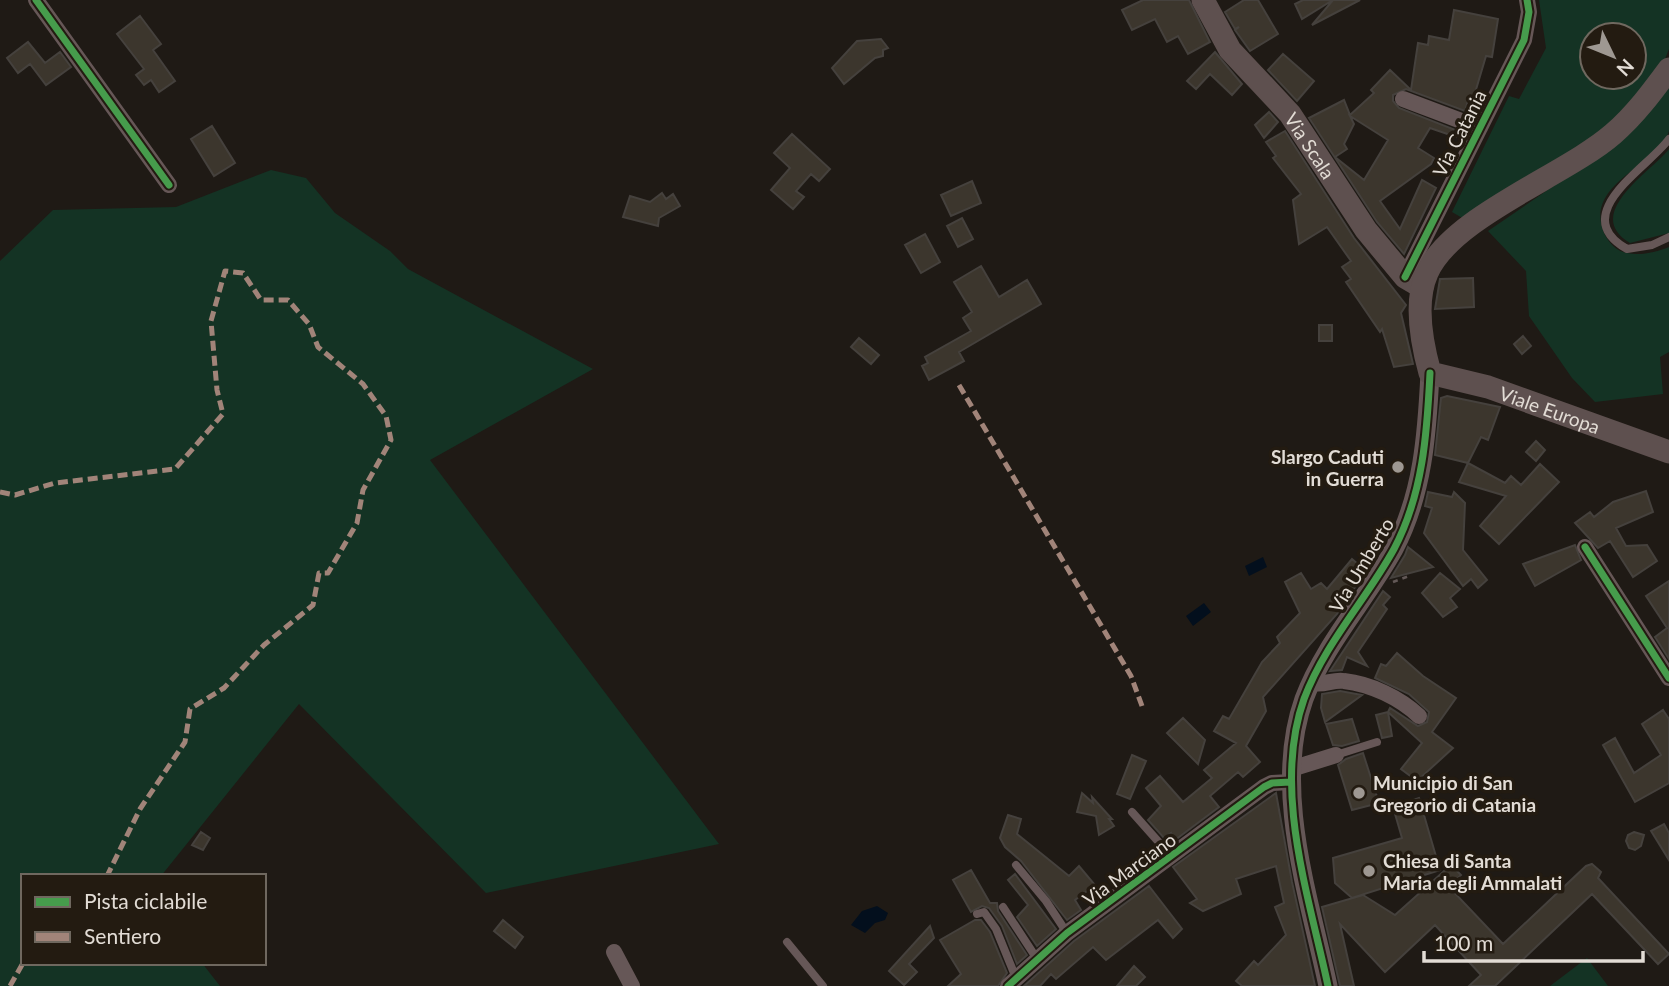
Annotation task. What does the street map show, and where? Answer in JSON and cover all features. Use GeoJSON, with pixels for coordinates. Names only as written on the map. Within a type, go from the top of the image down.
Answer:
{"type":"FeatureCollection","features":[{"type":"Feature","properties":{"kind":"main road","name":"Via Scala"},"geometry":{"type":"LineString","coordinates":[[1203,0],[1230,50],[1290,114],[1366,230],[1414,282]]}},
{"type":"Feature","properties":{"kind":"main road"},"geometry":{"type":"LineString","coordinates":[[1414,282],[1460,235],[1612,135],[1633,114],[1669,69]]}},
{"type":"Feature","properties":{"kind":"main road","name":"Via Umberto"},"geometry":{"type":"LineString","coordinates":[[1414,282],[1430,373]]}},
{"type":"Feature","properties":{"kind":"main road","name":"Viale Europa"},"geometry":{"type":"LineString","coordinates":[[1430,373],[1488,387],[1669,452]]}},
{"type":"Feature","properties":{"kind":"street"},"geometry":{"type":"LineString","coordinates":[[36,0],[169,185]]}},
{"type":"Feature","properties":{"kind":"street","name":"Via Catania"},"geometry":{"type":"LineString","coordinates":[[1414,282],[1480,128],[1524,40],[1529,12],[1527,0]]}},
{"type":"Feature","properties":{"kind":"street"},"geometry":{"type":"LineString","coordinates":[[1403,99],[1480,128]]}},
{"type":"Feature","properties":{"kind":"street","name":"Via Umberto"},"geometry":{"type":"LineString","coordinates":[[1284,778],[1304,700],[1325,654],[1395,546],[1410,511],[1419,485],[1430,373]]}},
{"type":"Feature","properties":{"kind":"street"},"geometry":{"type":"LineString","coordinates":[[1584,547],[1669,678]]}},
{"type":"Feature","properties":{"kind":"street"},"geometry":{"type":"LineString","coordinates":[[1312,683],[1323,685],[1343,680],[1401,699],[1419,716]]}},
{"type":"Feature","properties":{"kind":"street","name":"Via Marciano"},"geometry":{"type":"LineString","coordinates":[[1012,982],[1067,933],[1284,778],[1336,755]]}},
{"type":"Feature","properties":{"kind":"street"},"geometry":{"type":"LineString","coordinates":[[1284,778],[1328,986]]}},
{"type":"Feature","properties":{"kind":"street"},"geometry":{"type":"LineString","coordinates":[[614,952],[632,986]]}},
{"type":"Feature","properties":{"kind":"lane"},"geometry":{"type":"LineString","coordinates":[[1669,138],[1618,188],[1609,202],[1606,217],[1611,236],[1627,249],[1669,237]]}},
{"type":"Feature","properties":{"kind":"lane"},"geometry":{"type":"LineString","coordinates":[[1336,755],[1377,742]]}},
{"type":"Feature","properties":{"kind":"lane"},"geometry":{"type":"LineString","coordinates":[[1132,813],[1172,857]]}},
{"type":"Feature","properties":{"kind":"lane"},"geometry":{"type":"LineString","coordinates":[[1016,865],[1046,901],[1067,933]]}},
{"type":"Feature","properties":{"kind":"lane"},"geometry":{"type":"LineString","coordinates":[[1003,907],[1037,959]]}},
{"type":"Feature","properties":{"kind":"lane"},"geometry":{"type":"LineString","coordinates":[[977,915],[984,912],[996,929],[1012,982]]}},
{"type":"Feature","properties":{"kind":"lane"},"geometry":{"type":"LineString","coordinates":[[787,942],[823,986]]}},
{"type":"Feature","properties":{"kind":"green space"},"geometry":{"type":"Polygon","coordinates":[[[1539,0],[1669,0],[1669,49],[1665,59],[1648,81],[1648,21],[1578,21],[1578,91],[1640,91],[1600,132],[1464,219],[1452,212],[1509,96],[1519,99],[1546,48],[1539,0]]]}},
{"type":"Feature","properties":{"kind":"green space"},"geometry":{"type":"Polygon","coordinates":[[[1669,88],[1669,131],[1663,143],[1613,188],[1604,200],[1600,215],[1606,237],[1613,246],[1623,252],[1643,254],[1669,247],[1669,352],[1660,357],[1663,394],[1595,402],[1572,378],[1529,316],[1526,271],[1488,231],[1619,141],[1669,88]]]}},
{"type":"Feature","properties":{"kind":"green space"},"geometry":{"type":"Polygon","coordinates":[[[1669,149],[1669,233],[1630,243],[1617,232],[1613,219],[1616,206],[1636,181],[1669,149]]]}},
{"type":"Feature","properties":{"kind":"green space"},"geometry":{"type":"Polygon","coordinates":[[[271,170],[306,178],[335,213],[390,251],[408,269],[593,369],[430,460],[719,844],[486,893],[299,704],[163,874],[21,874],[21,965],[204,965],[220,986],[0,986],[0,261],[53,210],[176,207],[271,170]]]}},
{"type":"Feature","properties":{"kind":"green space"},"geometry":{"type":"Polygon","coordinates":[[[1587,958],[1608,986],[1550,986],[1587,958]]]}},
{"type":"Feature","properties":{"kind":"water"},"geometry":{"type":"Polygon","coordinates":[[[1263,557],[1267,567],[1249,576],[1245,566],[1263,557]]]}},
{"type":"Feature","properties":{"kind":"water"},"geometry":{"type":"Polygon","coordinates":[[[1204,603],[1211,612],[1193,626],[1186,616],[1204,603]]]}},
{"type":"Feature","properties":{"kind":"water"},"geometry":{"type":"Polygon","coordinates":[[[877,906],[888,913],[885,920],[875,923],[865,933],[851,925],[862,911],[877,906]]]}},
{"type":"Feature","properties":{"kind":"building"},"geometry":{"type":"Polygon","coordinates":[[[1143,0],[1189,0],[1210,42],[1188,54],[1178,36],[1167,42],[1155,19],[1132,30],[1122,10],[1143,0]]]}},
{"type":"Feature","properties":{"kind":"building"},"geometry":{"type":"Polygon","coordinates":[[[1244,0],[1258,0],[1278,34],[1250,51],[1235,30],[1239,27],[1235,29],[1225,12],[1244,0]]]}},
{"type":"Feature","properties":{"kind":"building"},"geometry":{"type":"Polygon","coordinates":[[[1303,0],[1333,0],[1302,19],[1295,4],[1303,0]]]}},
{"type":"Feature","properties":{"kind":"building"},"geometry":{"type":"Polygon","coordinates":[[[1333,0],[1360,0],[1312,25],[1333,0]]]}},
{"type":"Feature","properties":{"kind":"building"},"geometry":{"type":"Polygon","coordinates":[[[1454,10],[1498,19],[1492,57],[1486,56],[1472,103],[1468,101],[1465,111],[1406,89],[1393,95],[1393,101],[1399,108],[1458,131],[1456,137],[1430,128],[1418,148],[1434,158],[1431,164],[1380,201],[1400,229],[1422,180],[1436,188],[1404,254],[1377,222],[1309,118],[1344,100],[1350,115],[1374,93],[1371,90],[1390,70],[1411,90],[1418,43],[1428,45],[1429,36],[1449,40],[1454,10]],[[1350,116],[1354,124],[1344,144],[1347,149],[1335,157],[1364,180],[1388,140],[1350,116]]]}},
{"type":"Feature","properties":{"kind":"building"},"geometry":{"type":"Polygon","coordinates":[[[140,16],[161,44],[153,50],[175,81],[159,92],[151,80],[144,85],[136,75],[144,69],[117,34],[140,16]]]}},
{"type":"Feature","properties":{"kind":"building"},"geometry":{"type":"Polygon","coordinates":[[[881,39],[888,48],[883,50],[883,56],[875,58],[844,84],[832,68],[857,41],[881,39]]]}},
{"type":"Feature","properties":{"kind":"building"},"geometry":{"type":"Polygon","coordinates":[[[28,42],[45,63],[60,52],[71,67],[46,85],[30,64],[18,73],[7,58],[28,42]]]}},
{"type":"Feature","properties":{"kind":"building"},"geometry":{"type":"Polygon","coordinates":[[[1215,52],[1242,84],[1232,95],[1210,74],[1196,89],[1187,81],[1215,52]]]}},
{"type":"Feature","properties":{"kind":"building"},"geometry":{"type":"Polygon","coordinates":[[[1283,54],[1314,81],[1297,101],[1268,70],[1283,54]]]}},
{"type":"Feature","properties":{"kind":"building"},"geometry":{"type":"Polygon","coordinates":[[[1269,112],[1278,122],[1264,138],[1255,125],[1269,112]]]}},
{"type":"Feature","properties":{"kind":"building"},"geometry":{"type":"Polygon","coordinates":[[[212,126],[235,163],[214,176],[191,139],[212,126]]]}},
{"type":"Feature","properties":{"kind":"building"},"geometry":{"type":"Polygon","coordinates":[[[1285,131],[1354,238],[1406,305],[1401,313],[1413,364],[1394,367],[1382,329],[1380,332],[1346,282],[1351,279],[1342,267],[1351,261],[1327,227],[1299,244],[1293,200],[1301,194],[1273,158],[1276,156],[1266,142],[1285,131]]]}},
{"type":"Feature","properties":{"kind":"building"},"geometry":{"type":"Polygon","coordinates":[[[792,134],[830,169],[819,181],[811,174],[796,191],[804,197],[793,209],[771,190],[790,168],[774,153],[792,134]]]}},
{"type":"Feature","properties":{"kind":"building"},"geometry":{"type":"Polygon","coordinates":[[[972,181],[981,203],[951,216],[941,195],[972,181]]]}},
{"type":"Feature","properties":{"kind":"building"},"geometry":{"type":"Polygon","coordinates":[[[662,193],[666,199],[673,194],[680,206],[659,218],[658,226],[623,217],[630,196],[650,202],[662,193]]]}},
{"type":"Feature","properties":{"kind":"building"},"geometry":{"type":"Polygon","coordinates":[[[962,218],[973,239],[958,247],[947,226],[962,218]]]}},
{"type":"Feature","properties":{"kind":"building"},"geometry":{"type":"Polygon","coordinates":[[[925,234],[940,262],[921,273],[905,245],[925,234]]]}},
{"type":"Feature","properties":{"kind":"building"},"geometry":{"type":"Polygon","coordinates":[[[981,266],[999,297],[1027,280],[1041,304],[959,352],[964,361],[929,380],[922,366],[928,363],[925,357],[971,331],[963,318],[972,312],[954,282],[981,266]]]}},
{"type":"Feature","properties":{"kind":"building"},"geometry":{"type":"Polygon","coordinates":[[[1473,278],[1474,307],[1435,309],[1440,279],[1473,278]]]}},
{"type":"Feature","properties":{"kind":"building"},"geometry":{"type":"Polygon","coordinates":[[[1319,325],[1332,325],[1332,341],[1319,341],[1319,325]]]}},
{"type":"Feature","properties":{"kind":"building"},"geometry":{"type":"Polygon","coordinates":[[[1523,336],[1531,346],[1522,354],[1514,344],[1523,336]]]}},
{"type":"Feature","properties":{"kind":"building"},"geometry":{"type":"Polygon","coordinates":[[[859,338],[879,355],[871,364],[851,347],[859,338]]]}},
{"type":"Feature","properties":{"kind":"building"},"geometry":{"type":"Polygon","coordinates":[[[1447,396],[1500,407],[1488,440],[1481,437],[1468,463],[1435,455],[1441,398],[1447,396]]]}},
{"type":"Feature","properties":{"kind":"building"},"geometry":{"type":"Polygon","coordinates":[[[1536,441],[1545,450],[1536,461],[1526,452],[1536,441]]]}},
{"type":"Feature","properties":{"kind":"building"},"geometry":{"type":"Polygon","coordinates":[[[1468,463],[1505,483],[1511,476],[1521,485],[1540,464],[1559,482],[1499,544],[1480,526],[1506,496],[1459,482],[1468,463]]]}},
{"type":"Feature","properties":{"kind":"building"},"geometry":{"type":"Polygon","coordinates":[[[1646,491],[1653,512],[1616,528],[1626,546],[1647,545],[1657,561],[1633,577],[1610,541],[1598,548],[1575,523],[1590,512],[1594,517],[1613,502],[1646,491]]]}},
{"type":"Feature","properties":{"kind":"building"},"geometry":{"type":"Polygon","coordinates":[[[1428,492],[1452,497],[1454,492],[1465,503],[1463,550],[1487,580],[1478,588],[1471,579],[1463,586],[1424,533],[1432,508],[1425,506],[1428,492]]]}},
{"type":"Feature","properties":{"kind":"building"},"geometry":{"type":"Polygon","coordinates":[[[1575,545],[1581,560],[1535,586],[1523,564],[1575,545]]]}},
{"type":"Feature","properties":{"kind":"building"},"geometry":{"type":"Polygon","coordinates":[[[1408,547],[1433,567],[1391,578],[1405,555],[1408,547]]]}},
{"type":"Feature","properties":{"kind":"building"},"geometry":{"type":"Polygon","coordinates":[[[1352,559],[1366,571],[1337,614],[1263,697],[1266,711],[1246,746],[1260,762],[1243,777],[1238,772],[1210,796],[1219,807],[1175,840],[1171,833],[1164,838],[1148,820],[1161,806],[1146,788],[1160,776],[1183,802],[1212,778],[1204,770],[1236,743],[1214,731],[1223,716],[1229,719],[1262,662],[1280,643],[1277,637],[1300,613],[1285,582],[1301,573],[1311,589],[1321,583],[1327,589],[1352,559]]]}},
{"type":"Feature","properties":{"kind":"building"},"geometry":{"type":"Polygon","coordinates":[[[1440,573],[1460,589],[1450,598],[1457,607],[1443,617],[1422,593],[1440,573]]]}},
{"type":"Feature","properties":{"kind":"building"},"geometry":{"type":"Polygon","coordinates":[[[1669,581],[1669,659],[1655,637],[1667,628],[1646,596],[1669,581]]]}},
{"type":"Feature","properties":{"kind":"building"},"geometry":{"type":"Polygon","coordinates":[[[1383,591],[1390,597],[1383,605],[1387,609],[1358,652],[1367,666],[1347,657],[1342,670],[1330,671],[1383,591]]]}},
{"type":"Feature","properties":{"kind":"building"},"geometry":{"type":"Polygon","coordinates":[[[1397,653],[1423,676],[1456,698],[1432,732],[1453,748],[1417,781],[1401,769],[1422,743],[1388,712],[1390,708],[1418,726],[1427,722],[1429,712],[1409,694],[1375,678],[1381,664],[1386,666],[1397,653]]]}},
{"type":"Feature","properties":{"kind":"building"},"geometry":{"type":"Polygon","coordinates":[[[1340,691],[1362,695],[1325,722],[1321,708],[1322,694],[1340,691]]]}},
{"type":"Feature","properties":{"kind":"building"},"geometry":{"type":"Polygon","coordinates":[[[1663,710],[1669,719],[1669,783],[1635,802],[1603,745],[1615,738],[1634,773],[1661,755],[1642,724],[1663,710]]]}},
{"type":"Feature","properties":{"kind":"building"},"geometry":{"type":"Polygon","coordinates":[[[1388,712],[1392,736],[1382,738],[1376,715],[1388,712]]]}},
{"type":"Feature","properties":{"kind":"building"},"geometry":{"type":"Polygon","coordinates":[[[1183,718],[1205,740],[1198,764],[1167,733],[1183,718]]]}},
{"type":"Feature","properties":{"kind":"building"},"geometry":{"type":"Polygon","coordinates":[[[1352,719],[1359,741],[1342,746],[1333,745],[1326,724],[1352,719]]]}},
{"type":"Feature","properties":{"kind":"building"},"geometry":{"type":"Polygon","coordinates":[[[1363,753],[1379,803],[1352,810],[1338,765],[1363,753]]]}},
{"type":"Feature","properties":{"kind":"building"},"geometry":{"type":"Polygon","coordinates":[[[1132,755],[1146,761],[1130,799],[1117,794],[1132,755]]]}},
{"type":"Feature","properties":{"kind":"building"},"geometry":{"type":"Polygon","coordinates":[[[1082,793],[1093,803],[1092,797],[1112,819],[1109,819],[1114,826],[1099,835],[1096,816],[1077,812],[1082,793]]]}},
{"type":"Feature","properties":{"kind":"building"},"geometry":{"type":"Polygon","coordinates":[[[1276,793],[1315,986],[1242,986],[1236,981],[1254,961],[1258,965],[1286,935],[1275,907],[1284,903],[1276,866],[1236,879],[1241,894],[1203,911],[1190,903],[1197,899],[1173,867],[1276,793]]]}},
{"type":"Feature","properties":{"kind":"building"},"geometry":{"type":"Polygon","coordinates":[[[1419,798],[1440,870],[1352,898],[1335,883],[1333,858],[1402,838],[1393,807],[1419,798]]]}},
{"type":"Feature","properties":{"kind":"building"},"geometry":{"type":"Polygon","coordinates":[[[1008,815],[1021,819],[1017,834],[1069,876],[1079,866],[1095,885],[1075,900],[1081,910],[1067,920],[1021,861],[1005,847],[1000,838],[1008,815]]]}},
{"type":"Feature","properties":{"kind":"building"},"geometry":{"type":"Polygon","coordinates":[[[1664,824],[1669,833],[1669,860],[1651,831],[1664,824]]]}},
{"type":"Feature","properties":{"kind":"building"},"geometry":{"type":"Polygon","coordinates":[[[201,832],[210,838],[203,850],[192,845],[201,832]]]}},
{"type":"Feature","properties":{"kind":"building"},"geometry":{"type":"Polygon","coordinates":[[[1634,832],[1644,835],[1641,846],[1635,850],[1629,848],[1626,841],[1628,835],[1634,832]]]}},
{"type":"Feature","properties":{"kind":"building"},"geometry":{"type":"Polygon","coordinates":[[[1592,864],[1601,872],[1598,878],[1669,954],[1658,964],[1592,894],[1495,986],[1469,986],[1481,975],[1435,925],[1385,972],[1340,924],[1354,986],[1340,986],[1322,907],[1363,895],[1395,915],[1451,865],[1461,875],[1449,887],[1503,944],[1586,866],[1592,864]]]}},
{"type":"Feature","properties":{"kind":"building"},"geometry":{"type":"Polygon","coordinates":[[[971,870],[990,903],[997,903],[998,911],[1027,955],[1017,964],[1002,926],[989,908],[982,906],[971,912],[953,880],[971,870]]]}},
{"type":"Feature","properties":{"kind":"building"},"geometry":{"type":"Polygon","coordinates":[[[1015,874],[1056,929],[1037,946],[1017,917],[1028,905],[1008,880],[1015,874]]]}},
{"type":"Feature","properties":{"kind":"building"},"geometry":{"type":"Polygon","coordinates":[[[1149,886],[1182,929],[1173,938],[1158,920],[1106,960],[1093,947],[1056,979],[1051,974],[1040,986],[1024,986],[1074,941],[1149,886]]]}},
{"type":"Feature","properties":{"kind":"building"},"geometry":{"type":"Polygon","coordinates":[[[503,920],[523,937],[515,948],[494,931],[503,920]]]}},
{"type":"Feature","properties":{"kind":"building"},"geometry":{"type":"Polygon","coordinates":[[[975,920],[981,920],[990,932],[1007,973],[998,986],[948,986],[961,974],[940,940],[975,920]]]}},
{"type":"Feature","properties":{"kind":"building"},"geometry":{"type":"Polygon","coordinates":[[[930,926],[934,938],[909,964],[917,972],[904,985],[889,971],[930,926]]]}},
{"type":"Feature","properties":{"kind":"building"},"geometry":{"type":"Polygon","coordinates":[[[1134,966],[1145,977],[1136,986],[1117,986],[1134,966]]]}},
{"type":"Feature","properties":{"kind":"marked path"},"geometry":{"type":"LineString","coordinates":[[0,492],[15,495],[55,483],[175,469],[223,414],[217,390],[211,321],[225,271],[243,273],[261,300],[288,300],[309,324],[318,347],[363,384],[386,416],[391,440],[363,490],[357,523],[328,573],[319,573],[313,605],[264,645],[224,688],[190,709],[185,742],[140,809],[108,874]]}},
{"type":"Feature","properties":{"kind":"marked path"},"geometry":{"type":"LineString","coordinates":[[959,385],[1131,676],[1142,706]]}},
{"type":"Feature","properties":{"kind":"marked path"},"geometry":{"type":"LineString","coordinates":[[10,986],[22,965]]}},
{"type":"Feature","properties":{"kind":"cycle path"},"geometry":{"type":"LineString","coordinates":[[36,0],[169,185]]}},
{"type":"Feature","properties":{"kind":"cycle path"},"geometry":{"type":"LineString","coordinates":[[1405,277],[1524,40],[1529,12],[1527,0]]}},
{"type":"Feature","properties":{"kind":"cycle path"},"geometry":{"type":"LineString","coordinates":[[1328,986],[1297,842],[1292,769],[1295,733],[1304,699],[1323,659],[1383,568],[1404,528],[1422,463],[1430,373]]}},
{"type":"Feature","properties":{"kind":"cycle path"},"geometry":{"type":"LineString","coordinates":[[1585,547],[1669,678]]}},
{"type":"Feature","properties":{"kind":"cycle path"},"geometry":{"type":"LineString","coordinates":[[1008,986],[1067,933],[1264,787],[1272,783],[1290,782]]}},
{"type":"Feature","properties":{"kind":"place","name":"Slargo Caduti in Guerra"},"geometry":{"type":"Point","coordinates":[1398,467]}},
{"type":"Feature","properties":{"kind":"place","name":"Municipio di San Gregorio di Catania"},"geometry":{"type":"Point","coordinates":[1359,793]}},
{"type":"Feature","properties":{"kind":"place","name":"Chiesa di Santa Maria degli Ammalati"},"geometry":{"type":"Point","coordinates":[1369,871]}}]}
